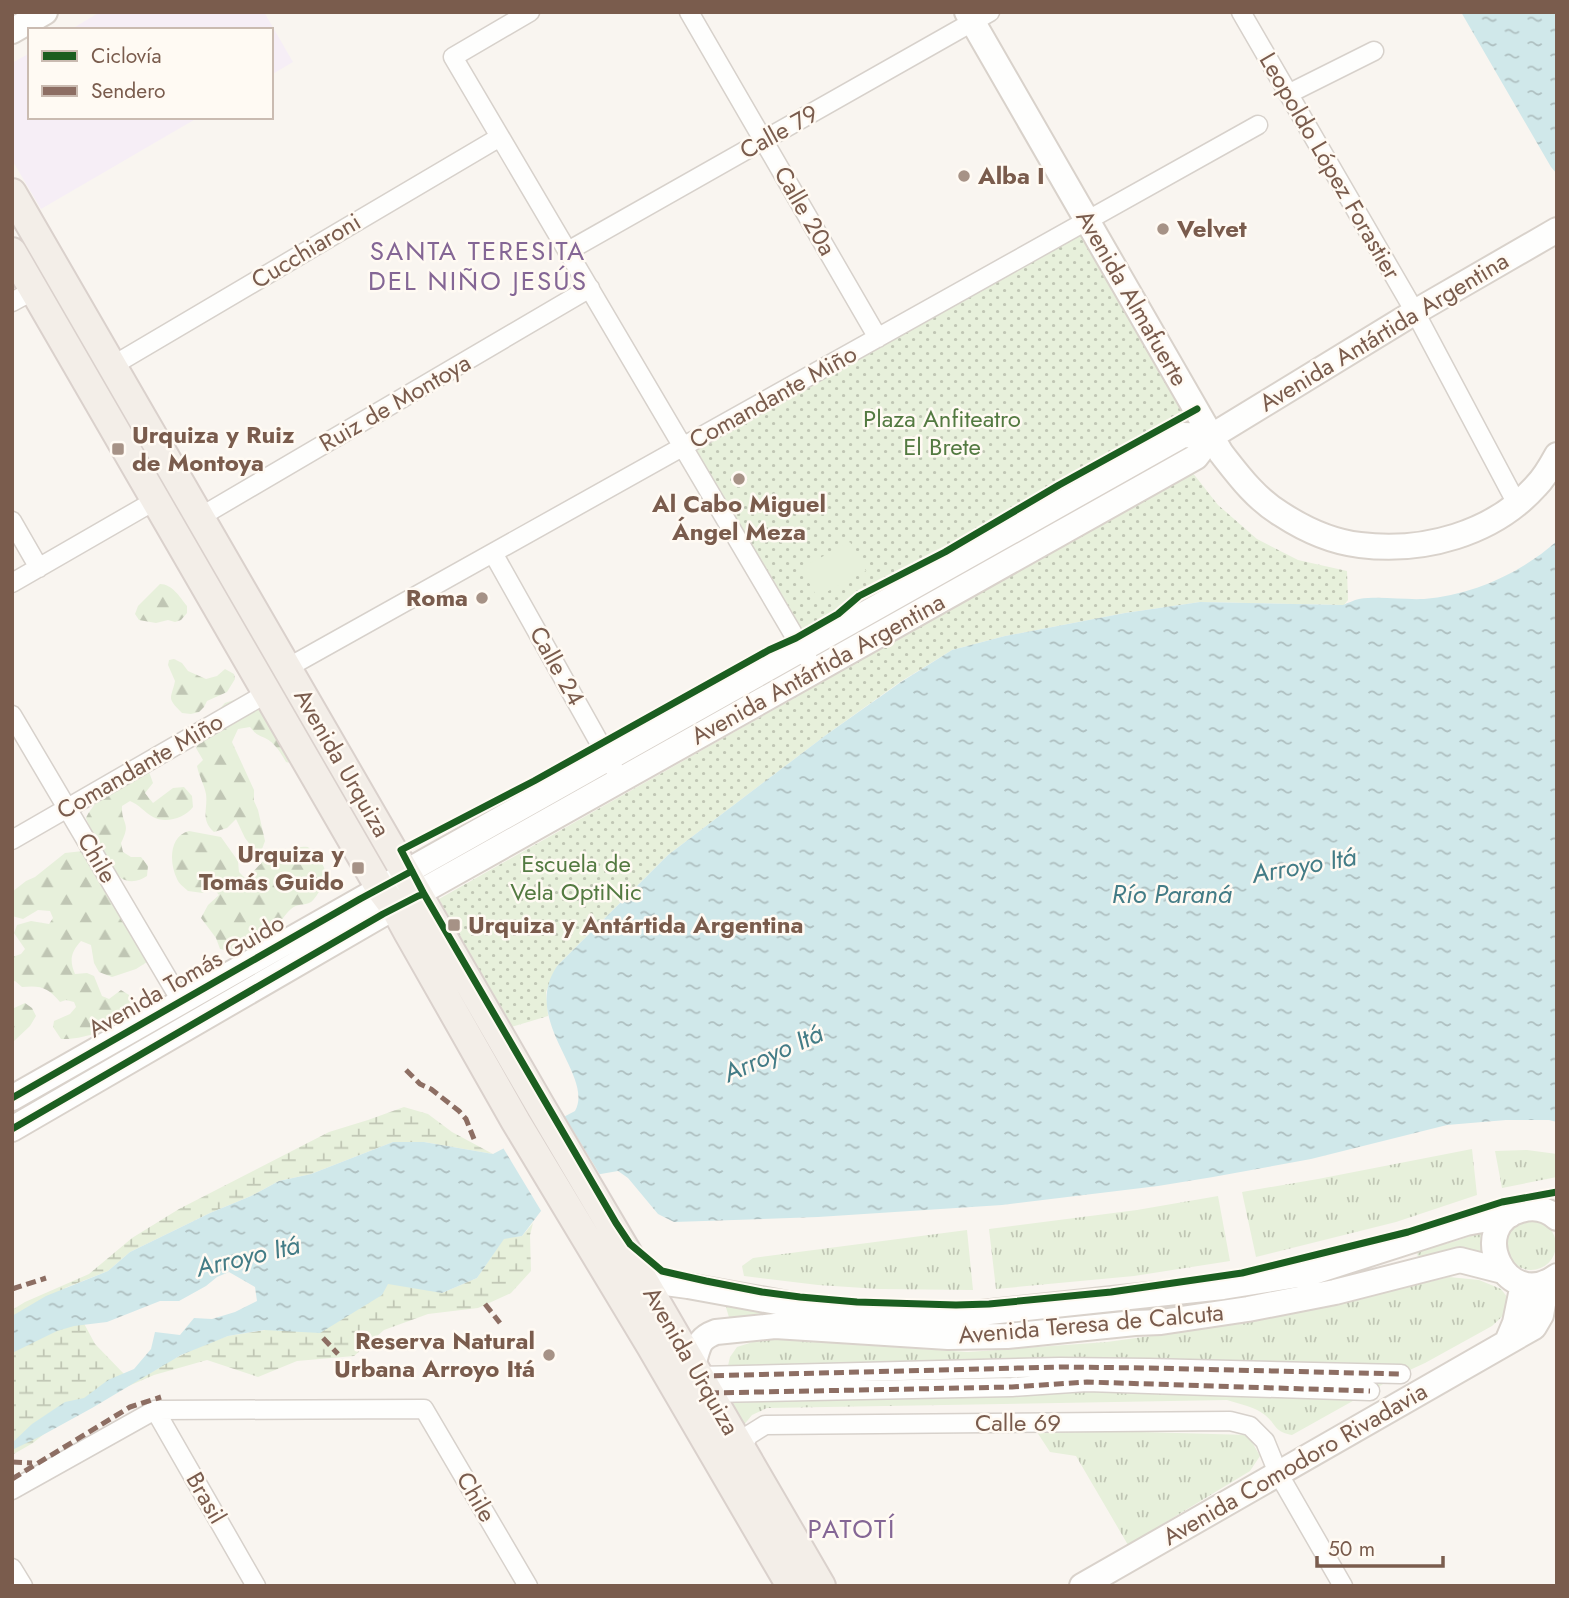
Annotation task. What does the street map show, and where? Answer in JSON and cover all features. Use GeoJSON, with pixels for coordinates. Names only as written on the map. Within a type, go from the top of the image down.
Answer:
{"type":"FeatureCollection","features":[{"type":"Feature","properties":{"kind":"main road"},"geometry":{"type":"LineString","coordinates":[[12,31],[45,12]]}},
{"type":"Feature","properties":{"kind":"main road","name":"Avenida Almafuerte"},"geometry":{"type":"LineString","coordinates":[[977,16],[1087,220],[1221,453],[1247,487],[1280,514],[1318,534],[1358,545],[1401,548],[1442,541],[1482,526],[1517,504],[1547,473],[1557,455]]}},
{"type":"Feature","properties":{"kind":"main road","name":"Avenida Urquiza"},"geometry":{"type":"LineString","coordinates":[[12,193],[287,668],[516,1122],[791,1586]]}},
{"type":"Feature","properties":{"kind":"main road","name":"Avenida Antártida Argentina"},"geometry":{"type":"LineString","coordinates":[[400,891],[621,780],[1196,457],[1212,436],[1415,312],[1557,230]]}},
{"type":"Feature","properties":{"kind":"main road","name":"Avenida Urquiza"},"geometry":{"type":"LineString","coordinates":[[12,252],[23,296],[156,500],[267,693],[541,1107],[821,1586]]}},
{"type":"Feature","properties":{"kind":"main road","name":"Avenida Antártida Argentina"},"geometry":{"type":"LineString","coordinates":[[400,891],[415,867],[1183,435],[1212,436]]}},
{"type":"Feature","properties":{"kind":"main road","name":"Avenida Tomás Guido"},"geometry":{"type":"LineString","coordinates":[[12,1098],[181,1001],[400,891]]}},
{"type":"Feature","properties":{"kind":"main road","name":"Avenida Tomás Guido"},"geometry":{"type":"LineString","coordinates":[[12,1129],[400,891]]}},
{"type":"Feature","properties":{"kind":"main road","name":"Avenida Teresa de Calcuta"},"geometry":{"type":"LineString","coordinates":[[635,1266],[666,1283],[799,1306],[847,1312],[953,1316],[1223,1287],[1310,1273],[1466,1223],[1531,1208],[1552,1211]]}},
{"type":"Feature","properties":{"kind":"main road"},"geometry":{"type":"LineString","coordinates":[[1510,1215],[1495,1235],[1496,1260],[1532,1278]]}},
{"type":"Feature","properties":{"kind":"main road","name":"Avenida Teresa de Calcuta"},"geometry":{"type":"LineString","coordinates":[[700,1378],[699,1342],[716,1332],[775,1326],[948,1337],[1007,1336],[1161,1322],[1248,1310],[1335,1292],[1460,1260],[1532,1278]]}},
{"type":"Feature","properties":{"kind":"main road","name":"Avenida Comodoro Rivadavia"},"geometry":{"type":"LineString","coordinates":[[1084,1585],[1507,1342],[1532,1278]]}},
{"type":"Feature","properties":{"kind":"street"},"geometry":{"type":"LineString","coordinates":[[530,12],[453,57],[814,670]]}},
{"type":"Feature","properties":{"kind":"street","name":"Calle 20a"},"geometry":{"type":"LineString","coordinates":[[689,12],[878,338]]}},
{"type":"Feature","properties":{"kind":"street","name":"Leopoldo López Forastier"},"geometry":{"type":"LineString","coordinates":[[1241,12],[1415,312],[1517,504]]}},
{"type":"Feature","properties":{"kind":"street","name":"Calle 79"},"geometry":{"type":"LineString","coordinates":[[568,251],[764,141],[977,16]]}},
{"type":"Feature","properties":{"kind":"street"},"geometry":{"type":"LineString","coordinates":[[1288,94],[1374,51]]}},
{"type":"Feature","properties":{"kind":"street","name":"Comandante Miño"},"geometry":{"type":"LineString","coordinates":[[287,668],[1258,125]]}},
{"type":"Feature","properties":{"kind":"street","name":"Cucchiaroni"},"geometry":{"type":"LineString","coordinates":[[112,366],[500,136]]}},
{"type":"Feature","properties":{"kind":"street","name":"Ruiz de Montoya"},"geometry":{"type":"LineString","coordinates":[[200,517],[590,288]]}},
{"type":"Feature","properties":{"kind":"street"},"geometry":{"type":"LineString","coordinates":[[12,583],[156,500]]}},
{"type":"Feature","properties":{"kind":"street"},"geometry":{"type":"LineString","coordinates":[[12,521],[39,568]]}},
{"type":"Feature","properties":{"kind":"street","name":"Calle 24"},"geometry":{"type":"LineString","coordinates":[[493,553],[621,780]]}},
{"type":"Feature","properties":{"kind":"street","name":"Comandante Miño"},"geometry":{"type":"LineString","coordinates":[[12,840],[267,693]]}},
{"type":"Feature","properties":{"kind":"street","name":"Chile"},"geometry":{"type":"LineString","coordinates":[[12,715],[181,1001]]}},
{"type":"Feature","properties":{"kind":"street"},"geometry":{"type":"LineString","coordinates":[[700,1378],[1060,1367],[1401,1374]]}},
{"type":"Feature","properties":{"kind":"street"},"geometry":{"type":"LineString","coordinates":[[700,1378],[1001,1387],[1087,1382],[1370,1391]]}},
{"type":"Feature","properties":{"kind":"street","name":"Chile"},"geometry":{"type":"LineString","coordinates":[[155,1410],[424,1409],[528,1586]]}},
{"type":"Feature","properties":{"kind":"street"},"geometry":{"type":"LineString","coordinates":[[12,1490],[155,1410]]}},
{"type":"Feature","properties":{"kind":"street","name":"Brasil"},"geometry":{"type":"LineString","coordinates":[[155,1410],[256,1586]]}},
{"type":"Feature","properties":{"kind":"street","name":"Calle 69"},"geometry":{"type":"LineString","coordinates":[[741,1448],[749,1435],[765,1425],[1230,1422],[1250,1426],[1265,1441],[1278,1473],[1343,1586]]}},
{"type":"Feature","properties":{"kind":"street"},"geometry":{"type":"LineString","coordinates":[[12,1568],[23,1586]]}},
{"type":"Feature","properties":{"kind":"shaded area"},"geometry":{"type":"Polygon","coordinates":[[[100,12],[264,12],[293,62],[273,74],[273,28],[73,28],[100,12]]]}},
{"type":"Feature","properties":{"kind":"shaded area"},"geometry":{"type":"Polygon","coordinates":[[[28,54],[28,119],[196,119],[41,209],[12,160],[12,63],[28,54]]]}},
{"type":"Feature","properties":{"kind":"green space","name":"Plaza Anfiteatro El Brete"},"geometry":{"type":"Polygon","coordinates":[[[1086,226],[1193,415],[798,639],[691,450],[1086,226]]]}},
{"type":"Feature","properties":{"kind":"green space","name":"Escuela de Vela OptiNic"},"geometry":{"type":"Polygon","coordinates":[[[1192,472],[1218,505],[1257,539],[1298,560],[1347,571],[1348,600],[1344,605],[1200,602],[1005,636],[952,650],[900,682],[826,735],[668,855],[557,966],[546,992],[548,1016],[508,1028],[439,899],[805,692],[978,590],[1192,472]]]}},
{"type":"Feature","properties":{"kind":"green space"},"geometry":{"type":"Polygon","coordinates":[[[850,542],[866,571],[817,597],[801,568],[850,542]]]}},
{"type":"Feature","properties":{"kind":"green space"},"geometry":{"type":"Polygon","coordinates":[[[160,584],[175,592],[187,606],[187,613],[175,622],[139,620],[135,614],[138,606],[160,584]]]}},
{"type":"Feature","properties":{"kind":"green space"},"geometry":{"type":"Polygon","coordinates":[[[169,660],[182,663],[188,671],[206,679],[217,676],[225,669],[234,674],[235,679],[227,692],[207,701],[199,712],[182,713],[171,698],[175,681],[168,665],[169,660]]]}},
{"type":"Feature","properties":{"kind":"green space"},"geometry":{"type":"Polygon","coordinates":[[[246,696],[266,703],[294,764],[286,762],[275,745],[250,727],[238,729],[232,742],[254,790],[254,801],[265,841],[262,849],[254,850],[236,819],[227,828],[214,832],[207,823],[206,794],[197,766],[203,760],[196,748],[213,716],[225,703],[246,696]]]}},
{"type":"Feature","properties":{"kind":"green space"},"geometry":{"type":"Polygon","coordinates":[[[127,765],[148,769],[153,783],[145,793],[153,803],[173,788],[184,787],[192,796],[193,807],[180,817],[163,820],[153,817],[130,801],[122,806],[126,827],[121,843],[123,852],[131,857],[141,857],[148,866],[147,876],[134,881],[119,877],[113,870],[86,818],[110,774],[127,765]]]}},
{"type":"Feature","properties":{"kind":"green space"},"geometry":{"type":"Polygon","coordinates":[[[189,831],[221,837],[238,861],[239,872],[245,878],[262,862],[294,848],[308,847],[323,866],[324,883],[311,902],[293,907],[277,925],[243,950],[220,949],[216,938],[201,918],[208,905],[219,895],[211,886],[203,893],[188,891],[174,873],[174,844],[182,834],[189,831]]]}},
{"type":"Feature","properties":{"kind":"green space"},"geometry":{"type":"Polygon","coordinates":[[[83,851],[154,936],[159,946],[159,954],[158,959],[112,977],[99,972],[94,963],[91,945],[81,941],[72,956],[75,974],[87,973],[94,976],[102,996],[109,999],[121,990],[129,995],[129,1006],[125,1015],[107,1029],[82,1037],[61,1039],[53,1027],[54,1021],[70,1014],[76,1007],[74,1002],[60,1002],[44,988],[22,987],[15,981],[12,982],[12,957],[21,954],[25,949],[14,933],[17,925],[31,921],[49,924],[53,918],[50,911],[38,910],[23,919],[12,916],[12,892],[65,853],[83,851]]]}},
{"type":"Feature","properties":{"kind":"green space"},"geometry":{"type":"Polygon","coordinates":[[[25,1003],[32,1008],[36,1016],[30,1026],[12,1043],[12,1009],[25,1003]]]}},
{"type":"Feature","properties":{"kind":"green space"},"geometry":{"type":"Polygon","coordinates":[[[404,1107],[428,1114],[452,1132],[493,1154],[424,1142],[393,1142],[311,1174],[279,1181],[210,1213],[130,1252],[108,1271],[65,1288],[95,1344],[126,1376],[165,1363],[228,1336],[272,1329],[388,1284],[416,1282],[442,1293],[477,1278],[504,1238],[522,1236],[533,1223],[530,1235],[531,1271],[511,1293],[478,1308],[428,1314],[384,1330],[354,1356],[297,1361],[258,1377],[207,1360],[154,1375],[73,1410],[33,1443],[12,1455],[12,1310],[89,1274],[132,1238],[179,1209],[329,1132],[404,1107]]]}},
{"type":"Feature","properties":{"kind":"green space"},"geometry":{"type":"Polygon","coordinates":[[[1472,1149],[1477,1195],[1396,1222],[1256,1257],[1242,1192],[1472,1149]]]}},
{"type":"Feature","properties":{"kind":"green space"},"geometry":{"type":"Polygon","coordinates":[[[1527,1150],[1557,1154],[1557,1177],[1502,1188],[1495,1151],[1527,1150]]]}},
{"type":"Feature","properties":{"kind":"green space"},"geometry":{"type":"Polygon","coordinates":[[[1218,1196],[1230,1261],[1134,1276],[996,1289],[989,1229],[1137,1210],[1218,1196]]]}},
{"type":"Feature","properties":{"kind":"green space"},"geometry":{"type":"Polygon","coordinates":[[[1531,1220],[1548,1228],[1556,1245],[1548,1262],[1531,1270],[1514,1262],[1506,1245],[1514,1228],[1531,1220]]]}},
{"type":"Feature","properties":{"kind":"green space"},"geometry":{"type":"Polygon","coordinates":[[[967,1230],[973,1290],[818,1285],[744,1276],[742,1266],[753,1258],[967,1230]]]}},
{"type":"Feature","properties":{"kind":"green space"},"geometry":{"type":"Polygon","coordinates":[[[1484,1233],[1483,1253],[1480,1255],[1455,1251],[1418,1258],[1417,1252],[1484,1233]]]}},
{"type":"Feature","properties":{"kind":"green space"},"geometry":{"type":"Polygon","coordinates":[[[1449,1277],[1479,1280],[1501,1289],[1508,1298],[1506,1313],[1492,1326],[1292,1435],[1279,1430],[1257,1410],[1227,1400],[767,1408],[752,1415],[743,1426],[728,1391],[727,1370],[730,1357],[737,1347],[756,1341],[778,1338],[968,1352],[1107,1342],[1326,1307],[1449,1277]]]}},
{"type":"Feature","properties":{"kind":"green space"},"geometry":{"type":"Polygon","coordinates":[[[1236,1294],[1238,1301],[1016,1325],[731,1324],[725,1304],[799,1312],[1236,1294]]]}},
{"type":"Feature","properties":{"kind":"green space"},"geometry":{"type":"Polygon","coordinates":[[[1035,1429],[1248,1435],[1260,1456],[1250,1471],[1128,1545],[1076,1456],[1050,1452],[1035,1429]]]}},
{"type":"Feature","properties":{"kind":"water"},"geometry":{"type":"Polygon","coordinates":[[[1461,12],[1557,12],[1557,174],[1551,167],[1461,12]]]}},
{"type":"Feature","properties":{"kind":"water","name":"Río Paraná"},"geometry":{"type":"Polygon","coordinates":[[[1557,541],[1557,1122],[1506,1120],[1447,1125],[1311,1159],[1158,1186],[1002,1205],[818,1217],[674,1222],[658,1214],[628,1178],[618,1171],[595,1175],[541,1211],[522,1236],[504,1239],[477,1278],[442,1293],[388,1284],[382,1295],[320,1333],[264,1330],[228,1336],[181,1355],[92,1408],[12,1450],[12,1443],[32,1424],[65,1402],[84,1398],[108,1380],[134,1369],[151,1349],[155,1332],[180,1335],[194,1318],[212,1319],[257,1301],[255,1287],[229,1272],[179,1301],[160,1301],[107,1322],[57,1331],[12,1353],[12,1316],[46,1296],[108,1271],[130,1252],[279,1181],[311,1174],[393,1142],[424,1142],[493,1154],[575,1111],[578,1097],[575,1081],[552,1027],[547,1007],[548,987],[557,966],[668,855],[826,735],[952,650],[1005,636],[1200,602],[1343,605],[1367,598],[1442,597],[1478,587],[1512,572],[1557,541]]]}},
{"type":"Feature","properties":{"kind":"pier"},"geometry":{"type":"Polygon","coordinates":[[[563,1114],[602,1178],[596,1179],[543,1214],[502,1146],[563,1114]]]}},
{"type":"Feature","properties":{"kind":"marked path"},"geometry":{"type":"LineString","coordinates":[[406,1070],[420,1084],[431,1089],[459,1111],[466,1119],[474,1139]]}},
{"type":"Feature","properties":{"kind":"marked path"},"geometry":{"type":"LineString","coordinates":[[12,1289],[46,1278]]}},
{"type":"Feature","properties":{"kind":"marked path"},"geometry":{"type":"LineString","coordinates":[[485,1304],[500,1323]]}},
{"type":"Feature","properties":{"kind":"marked path"},"geometry":{"type":"LineString","coordinates":[[323,1338],[338,1354]]}},
{"type":"Feature","properties":{"kind":"marked path"},"geometry":{"type":"LineString","coordinates":[[699,1376],[1060,1367],[1401,1374]]}},
{"type":"Feature","properties":{"kind":"marked path"},"geometry":{"type":"LineString","coordinates":[[709,1393],[1012,1387],[1087,1382],[1370,1391]]}},
{"type":"Feature","properties":{"kind":"marked path"},"geometry":{"type":"LineString","coordinates":[[12,1479],[130,1407],[161,1397]]}},
{"type":"Feature","properties":{"kind":"marked path"},"geometry":{"type":"LineString","coordinates":[[12,1462],[32,1463]]}},
{"type":"Feature","properties":{"kind":"cycle path"},"geometry":{"type":"LineString","coordinates":[[1197,409],[945,552],[859,596],[838,614],[796,638],[769,650],[534,781],[401,850],[616,1223],[630,1244],[662,1271],[762,1292],[800,1297],[857,1302],[989,1304],[1111,1292],[1242,1273],[1408,1232],[1502,1202],[1557,1192]]}},
{"type":"Feature","properties":{"kind":"cycle path"},"geometry":{"type":"LineString","coordinates":[[12,1098],[412,871]]}},
{"type":"Feature","properties":{"kind":"cycle path"},"geometry":{"type":"LineString","coordinates":[[12,1129],[383,914],[424,894]]}},
{"type":"Feature","properties":{"kind":"place","name":"Alba I"},"geometry":{"type":"Point","coordinates":[964,176]}},
{"type":"Feature","properties":{"kind":"place","name":"Velvet"},"geometry":{"type":"Point","coordinates":[1163,229]}},
{"type":"Feature","properties":{"kind":"place","name":"Urquiza y Ruiz de Montoya"},"geometry":{"type":"Point","coordinates":[118,449]}},
{"type":"Feature","properties":{"kind":"place","name":"Al Cabo Miguel Ángel Meza"},"geometry":{"type":"Point","coordinates":[739,479]}},
{"type":"Feature","properties":{"kind":"place","name":"Roma"},"geometry":{"type":"Point","coordinates":[482,598]}},
{"type":"Feature","properties":{"kind":"place","name":"Urquiza y Tomás Guido"},"geometry":{"type":"Point","coordinates":[358,868]}},
{"type":"Feature","properties":{"kind":"place","name":"Urquiza y Antártida Argentina"},"geometry":{"type":"Point","coordinates":[454,925]}},
{"type":"Feature","properties":{"kind":"place","name":"Reserva Natural Urbana Arroyo Itá"},"geometry":{"type":"Point","coordinates":[549,1355]}},
{"type":"Feature","properties":{"kind":"district","name":"SANTA TERESITA DEL NIÑO JESÚS"},"geometry":{"type":"Point","coordinates":[478,266]}},
{"type":"Feature","properties":{"kind":"district","name":"PATOTÍ"},"geometry":{"type":"Point","coordinates":[852,1529]}},
{"type":"Feature","properties":{"kind":"water label","name":"Arroyo Itá"},"geometry":{"type":"Point","coordinates":[1304,865]}},
{"type":"Feature","properties":{"kind":"water label","name":"Arroyo Itá"},"geometry":{"type":"Point","coordinates":[773,1053]}},
{"type":"Feature","properties":{"kind":"water label","name":"Arroyo Itá"},"geometry":{"type":"Point","coordinates":[248,1256]}}]}
